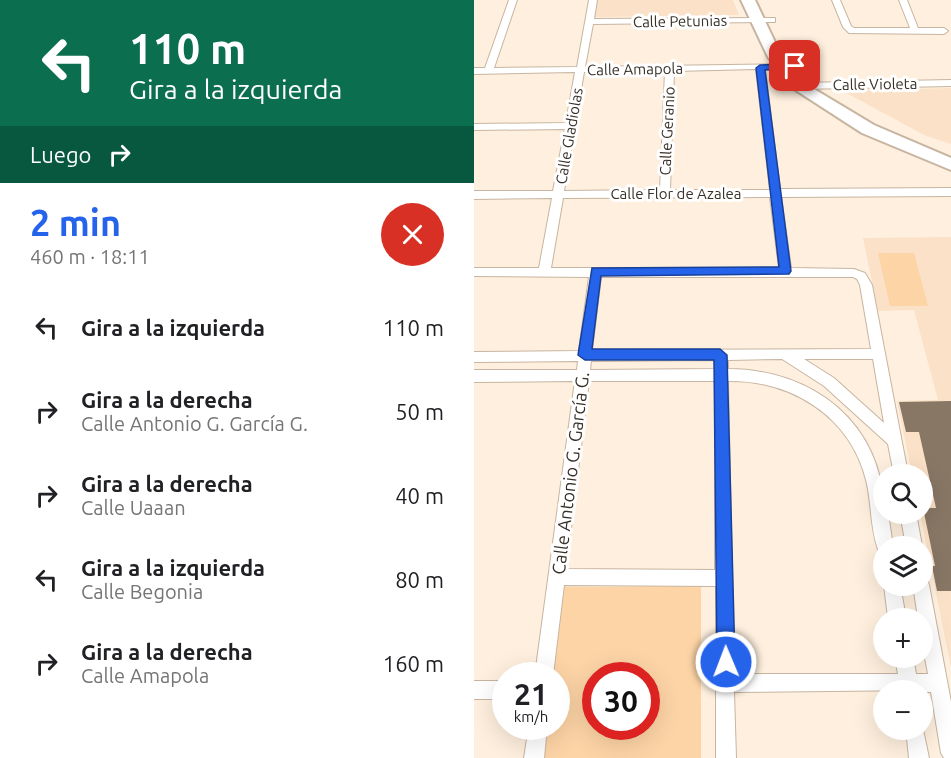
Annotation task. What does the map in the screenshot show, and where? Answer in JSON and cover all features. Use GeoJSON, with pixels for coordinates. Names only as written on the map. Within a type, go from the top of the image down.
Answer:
{"type":"FeatureCollection","features":[{"type":"Feature","properties":{"kind":"main road"},"geometry":{"type":"LineString","coordinates":[[748,0],[765,20],[799,86],[868,129],[951,164]]}},
{"type":"Feature","properties":{"kind":"main road"},"geometry":{"type":"LineString","coordinates":[[762,0],[765,20]]}},
{"type":"Feature","properties":{"kind":"main road"},"geometry":{"type":"LineString","coordinates":[[788,67],[889,127],[951,152]]}},
{"type":"Feature","properties":{"kind":"street"},"geometry":{"type":"LineString","coordinates":[[489,70],[513,0]]}},
{"type":"Feature","properties":{"kind":"street","name":"Calle Gladiolas"},"geometry":{"type":"LineString","coordinates":[[544,271],[593,0]]}},
{"type":"Feature","properties":{"kind":"street"},"geometry":{"type":"LineString","coordinates":[[836,0],[847,27],[852,30],[944,31]]}},
{"type":"Feature","properties":{"kind":"street"},"geometry":{"type":"LineString","coordinates":[[903,0],[915,31]]}},
{"type":"Feature","properties":{"kind":"street","name":"Calle Petunias"},"geometry":{"type":"LineString","coordinates":[[589,22],[765,20]]}},
{"type":"Feature","properties":{"kind":"street","name":"Calle Amapola"},"geometry":{"type":"LineString","coordinates":[[474,71],[788,67]]}},
{"type":"Feature","properties":{"kind":"street"},"geometry":{"type":"LineString","coordinates":[[760,68],[785,271]]}},
{"type":"Feature","properties":{"kind":"street","name":"Calle Geranio"},"geometry":{"type":"LineString","coordinates":[[665,193],[670,69]]}},
{"type":"Feature","properties":{"kind":"street","name":"Calle Violeta"},"geometry":{"type":"LineString","coordinates":[[799,86],[951,83]]}},
{"type":"Feature","properties":{"kind":"street"},"geometry":{"type":"LineString","coordinates":[[474,127],[570,126]]}},
{"type":"Feature","properties":{"kind":"street","name":"Calle Flor de Azalea"},"geometry":{"type":"LineString","coordinates":[[474,195],[951,192]]}},
{"type":"Feature","properties":{"kind":"street","name":"Calle Antonio G. García G."},"geometry":{"type":"LineString","coordinates":[[546,662],[596,271]]}},
{"type":"Feature","properties":{"kind":"street"},"geometry":{"type":"LineString","coordinates":[[474,272],[846,271],[854,273],[865,280],[900,464]]}},
{"type":"Feature","properties":{"kind":"street"},"geometry":{"type":"LineString","coordinates":[[784,354],[807,367],[850,398],[896,441]]}},
{"type":"Feature","properties":{"kind":"street"},"geometry":{"type":"LineString","coordinates":[[474,357],[878,354]]}},
{"type":"Feature","properties":{"kind":"street"},"geometry":{"type":"LineString","coordinates":[[720,355],[726,758]]}},
{"type":"Feature","properties":{"kind":"street"},"geometry":{"type":"LineString","coordinates":[[474,376],[721,375],[763,377],[800,389],[819,400],[835,414],[858,443],[872,474],[883,536]]}},
{"type":"Feature","properties":{"kind":"street"},"geometry":{"type":"LineString","coordinates":[[557,577],[725,579]]}},
{"type":"Feature","properties":{"kind":"street"},"geometry":{"type":"LineString","coordinates":[[923,596],[951,753]]}},
{"type":"Feature","properties":{"kind":"street"},"geometry":{"type":"LineString","coordinates":[[726,683],[873,685]]}},
{"type":"Feature","properties":{"kind":"street"},"geometry":{"type":"LineString","coordinates":[[933,684],[938,683]]}},
{"type":"Feature","properties":{"kind":"street"},"geometry":{"type":"LineString","coordinates":[[474,690],[492,690]]}},
{"type":"Feature","properties":{"kind":"street"},"geometry":{"type":"LineString","coordinates":[[534,758],[536,740]]}},
{"type":"Feature","properties":{"kind":"street"},"geometry":{"type":"LineString","coordinates":[[917,740],[919,758]]}},
{"type":"Feature","properties":{"kind":"shaded area"},"geometry":{"type":"Polygon","coordinates":[[[598,0],[733,0],[739,15],[594,17],[598,0]]]}},
{"type":"Feature","properties":{"kind":"shaded area"},"geometry":{"type":"Polygon","coordinates":[[[951,88],[951,144],[924,135],[843,91],[951,88]]]}},
{"type":"Feature","properties":{"kind":"shaded area"},"geometry":{"type":"Polygon","coordinates":[[[951,237],[951,667],[933,578],[933,536],[925,536],[922,524],[933,524],[933,464],[910,464],[897,401],[938,400],[914,310],[878,311],[863,238],[951,237]]]}},
{"type":"Feature","properties":{"kind":"shaded area"},"geometry":{"type":"Polygon","coordinates":[[[878,253],[914,253],[928,306],[890,306],[878,253]]]}},
{"type":"Feature","properties":{"kind":"shaded area"},"geometry":{"type":"Polygon","coordinates":[[[701,586],[701,758],[543,758],[545,740],[570,740],[570,662],[554,662],[563,587],[701,586]]]}},
{"type":"Feature","properties":{"kind":"building"},"geometry":{"type":"Polygon","coordinates":[[[951,401],[951,591],[937,591],[933,571],[933,566],[935,566],[933,536],[929,536],[926,524],[933,524],[933,508],[936,508],[933,495],[933,464],[926,464],[919,432],[906,432],[899,402],[951,401]]]}},
{"type":"Feature","properties":{"kind":"route"},"geometry":{"type":"LineString","coordinates":[[726,662],[720,355],[585,355],[596,271],[785,271],[760,68],[795,66]]}}]}
